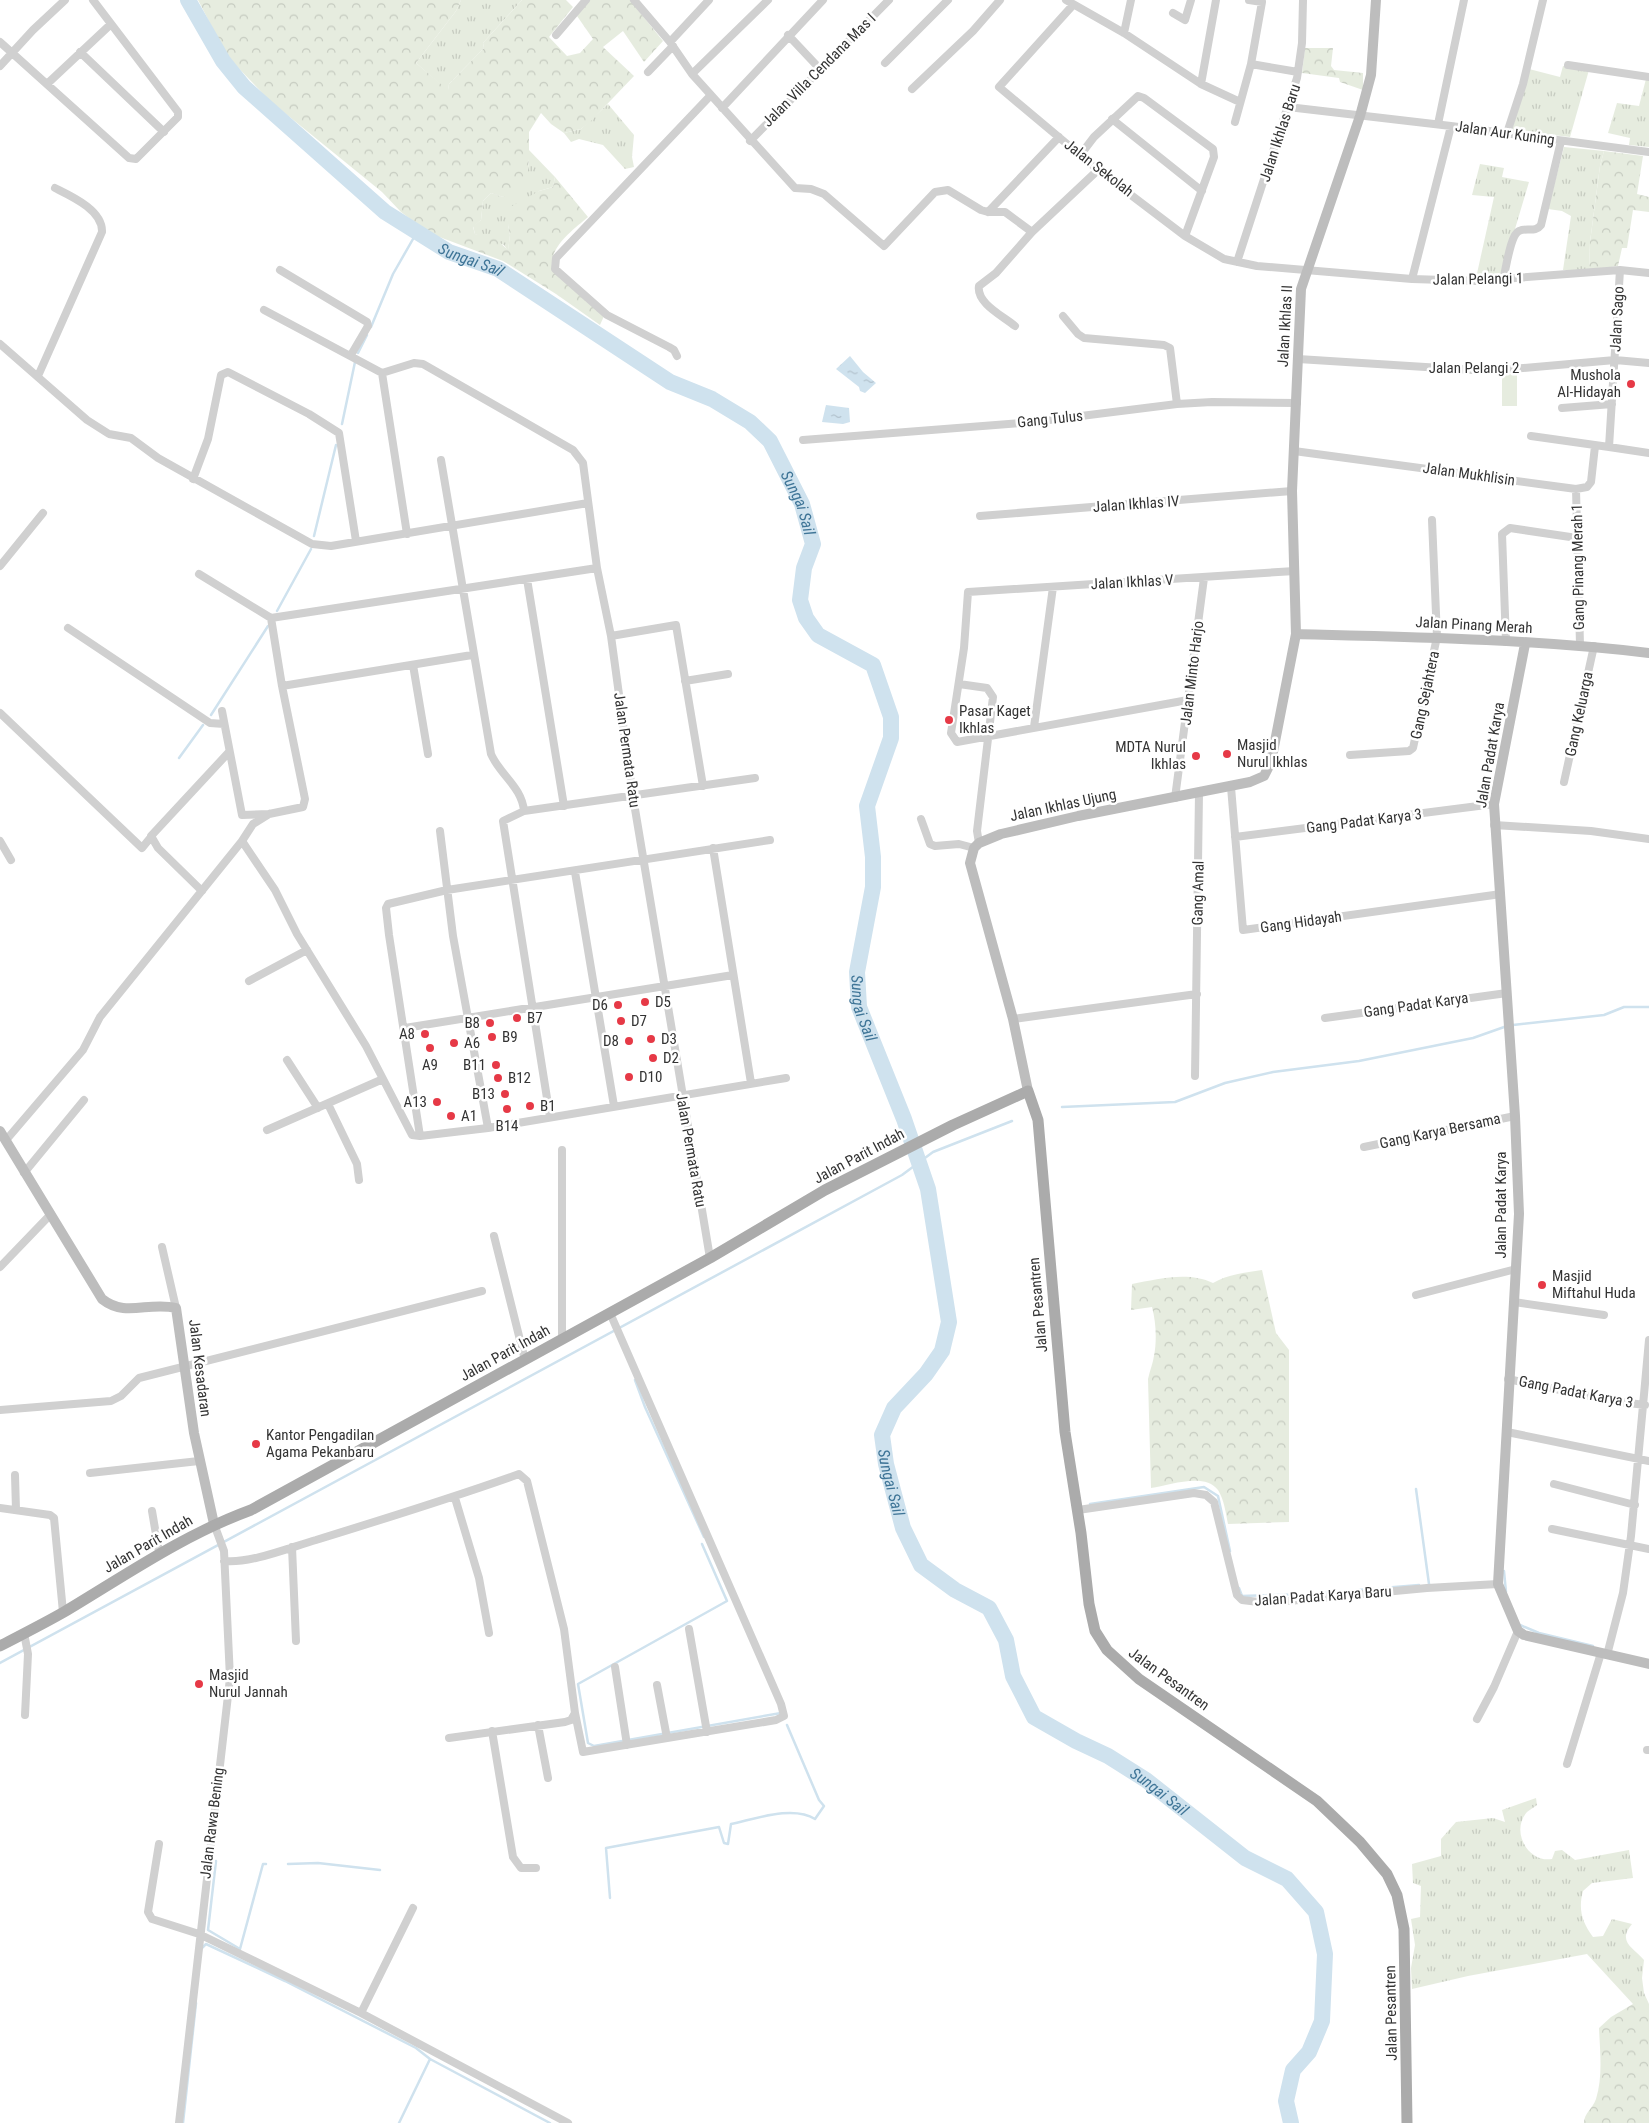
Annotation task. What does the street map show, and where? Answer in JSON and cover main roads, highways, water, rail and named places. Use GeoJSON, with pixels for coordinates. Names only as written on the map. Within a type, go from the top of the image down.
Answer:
{"type":"FeatureCollection","features":[{"type":"Feature","properties":{"kind":"main road","name":"Jalan Parit Indah"},"geometry":{"type":"LineString","coordinates":[[0,1646],[25,1637],[159,1552],[214,1524],[251,1510],[562,1339],[612,1317],[825,1190],[953,1125],[1028,1091]]}},
{"type":"Feature","properties":{"kind":"main road","name":"Jalan Pesantren"},"geometry":{"type":"LineString","coordinates":[[1028,1091],[1038,1120],[1062,1405],[1078,1510],[1089,1604],[1095,1631],[1107,1650],[1139,1679],[1317,1802],[1360,1842],[1388,1874],[1398,1895],[1404,1929],[1407,2123]]}},
{"type":"Feature","properties":{"kind":"water"},"geometry":{"type":"Polygon","coordinates":[[[850,356],[863,372],[876,383],[865,393],[860,391],[859,387],[836,369],[850,356]]]}},
{"type":"Feature","properties":{"kind":"water"},"geometry":{"type":"Polygon","coordinates":[[[826,405],[849,408],[850,422],[843,424],[822,422],[826,405]]]}},
{"type":"Feature","properties":{"kind":"waterway","name":"Sungai Sail"},"geometry":{"type":"LineString","coordinates":[[188,0],[223,61],[244,87],[385,212],[449,252],[498,269],[670,382],[712,399],[750,422],[770,441],[802,504],[813,544],[804,568],[800,600],[806,618],[818,635],[873,665],[891,717],[891,738],[867,806],[873,857],[873,887],[857,972],[859,1007],[904,1119],[928,1189],[949,1322],[942,1351],[926,1374],[894,1408],[882,1435],[886,1464],[903,1528],[921,1565],[955,1590],[989,1608],[1006,1640],[1013,1676],[1034,1717],[1076,1741],[1108,1756],[1146,1780],[1245,1858],[1287,1879],[1316,1912],[1325,1954],[1322,2021],[1309,2052],[1293,2070],[1286,2101],[1291,2123]]}},
{"type":"Feature","properties":{"kind":"waterway"},"geometry":{"type":"LineString","coordinates":[[371,327],[393,274],[417,232]]}},
{"type":"Feature","properties":{"kind":"waterway"},"geometry":{"type":"LineString","coordinates":[[358,353],[367,335]]}},
{"type":"Feature","properties":{"kind":"waterway"},"geometry":{"type":"LineString","coordinates":[[342,424],[355,362]]}},
{"type":"Feature","properties":{"kind":"waterway"},"geometry":{"type":"LineString","coordinates":[[314,536],[336,445]]}},
{"type":"Feature","properties":{"kind":"waterway"},"geometry":{"type":"LineString","coordinates":[[277,611],[311,549]]}},
{"type":"Feature","properties":{"kind":"waterway"},"geometry":{"type":"LineString","coordinates":[[211,715],[268,626]]}},
{"type":"Feature","properties":{"kind":"waterway"},"geometry":{"type":"LineString","coordinates":[[179,758],[203,725]]}},
{"type":"Feature","properties":{"kind":"waterway"},"geometry":{"type":"LineString","coordinates":[[1513,1025],[1604,1015],[1624,1007],[1649,1007]]}},
{"type":"Feature","properties":{"kind":"waterway"},"geometry":{"type":"LineString","coordinates":[[1062,1107],[1175,1102],[1225,1083],[1273,1072],[1359,1061],[1473,1038],[1507,1026]]}},
{"type":"Feature","properties":{"kind":"waterway"},"geometry":{"type":"LineString","coordinates":[[0,1663],[902,1175],[933,1152],[1012,1121]]}},
{"type":"Feature","properties":{"kind":"waterway"},"geometry":{"type":"LineString","coordinates":[[635,1380],[645,1407],[704,1537]]}},
{"type":"Feature","properties":{"kind":"waterway"},"geometry":{"type":"LineString","coordinates":[[1090,1504],[1204,1487],[1218,1496],[1230,1551]]}},
{"type":"Feature","properties":{"kind":"waterway"},"geometry":{"type":"LineString","coordinates":[[1416,1489],[1429,1584]]}},
{"type":"Feature","properties":{"kind":"waterway"},"geometry":{"type":"LineString","coordinates":[[702,1544],[727,1601],[578,1684],[588,1743],[594,1746],[781,1713]]}},
{"type":"Feature","properties":{"kind":"waterway"},"geometry":{"type":"LineString","coordinates":[[1504,1571],[1506,1592]]}},
{"type":"Feature","properties":{"kind":"waterway"},"geometry":{"type":"LineString","coordinates":[[1239,1588],[1242,1596],[1309,1594],[1419,1585]]}},
{"type":"Feature","properties":{"kind":"waterway"},"geometry":{"type":"LineString","coordinates":[[1520,1625],[1539,1633],[1593,1646]]}},
{"type":"Feature","properties":{"kind":"waterway"},"geometry":{"type":"LineString","coordinates":[[610,1898],[606,1848],[719,1827],[724,1843],[728,1844],[731,1824],[785,1813],[796,1813],[815,1819],[824,1806],[819,1800],[787,1725]]}},
{"type":"Feature","properties":{"kind":"waterway"},"geometry":{"type":"LineString","coordinates":[[216,1861],[208,1930],[240,1949],[263,1864],[266,1864]]}},
{"type":"Feature","properties":{"kind":"waterway"},"geometry":{"type":"LineString","coordinates":[[288,1864],[318,1863],[380,1870]]}},
{"type":"Feature","properties":{"kind":"waterway"},"geometry":{"type":"LineString","coordinates":[[202,1948],[206,1944],[285,1981],[416,2048],[430,2059]]}},
{"type":"Feature","properties":{"kind":"waterway"},"geometry":{"type":"LineString","coordinates":[[183,2123],[196,2003]]}},
{"type":"Feature","properties":{"kind":"waterway"},"geometry":{"type":"LineString","coordinates":[[399,2123],[430,2059],[550,2123]]}},
{"type":"Feature","properties":{"kind":"place","name":"Mushola Al-Hidayah"},"geometry":{"type":"Point","coordinates":[1631,384]}},
{"type":"Feature","properties":{"kind":"place","name":"Pasar Kaget Ikhlas"},"geometry":{"type":"Point","coordinates":[949,720]}},
{"type":"Feature","properties":{"kind":"place","name":"Masjid Nurul Ikhlas"},"geometry":{"type":"Point","coordinates":[1227,754]}},
{"type":"Feature","properties":{"kind":"place","name":"MDTA Nurul Ikhlas"},"geometry":{"type":"Point","coordinates":[1196,756]}},
{"type":"Feature","properties":{"kind":"place","name":"D5"},"geometry":{"type":"Point","coordinates":[645,1002]}},
{"type":"Feature","properties":{"kind":"place","name":"D6"},"geometry":{"type":"Point","coordinates":[618,1005]}},
{"type":"Feature","properties":{"kind":"place","name":"B7"},"geometry":{"type":"Point","coordinates":[517,1018]}},
{"type":"Feature","properties":{"kind":"place","name":"D7"},"geometry":{"type":"Point","coordinates":[621,1021]}},
{"type":"Feature","properties":{"kind":"place","name":"B8"},"geometry":{"type":"Point","coordinates":[490,1023]}},
{"type":"Feature","properties":{"kind":"place","name":"A8"},"geometry":{"type":"Point","coordinates":[425,1034]}},
{"type":"Feature","properties":{"kind":"place","name":"B9"},"geometry":{"type":"Point","coordinates":[492,1037]}},
{"type":"Feature","properties":{"kind":"place","name":"D3"},"geometry":{"type":"Point","coordinates":[651,1039]}},
{"type":"Feature","properties":{"kind":"place","name":"D8"},"geometry":{"type":"Point","coordinates":[629,1041]}},
{"type":"Feature","properties":{"kind":"place","name":"A6"},"geometry":{"type":"Point","coordinates":[454,1043]}},
{"type":"Feature","properties":{"kind":"place","name":"A9"},"geometry":{"type":"Point","coordinates":[430,1048]}},
{"type":"Feature","properties":{"kind":"place","name":"D2"},"geometry":{"type":"Point","coordinates":[653,1058]}},
{"type":"Feature","properties":{"kind":"place","name":"B11"},"geometry":{"type":"Point","coordinates":[496,1065]}},
{"type":"Feature","properties":{"kind":"place","name":"D10"},"geometry":{"type":"Point","coordinates":[629,1077]}},
{"type":"Feature","properties":{"kind":"place","name":"B12"},"geometry":{"type":"Point","coordinates":[498,1078]}},
{"type":"Feature","properties":{"kind":"place","name":"B13"},"geometry":{"type":"Point","coordinates":[505,1094]}},
{"type":"Feature","properties":{"kind":"place","name":"A13"},"geometry":{"type":"Point","coordinates":[437,1102]}},
{"type":"Feature","properties":{"kind":"place","name":"B1"},"geometry":{"type":"Point","coordinates":[530,1106]}},
{"type":"Feature","properties":{"kind":"place","name":"B14"},"geometry":{"type":"Point","coordinates":[507,1109]}},
{"type":"Feature","properties":{"kind":"place","name":"A1"},"geometry":{"type":"Point","coordinates":[451,1116]}},
{"type":"Feature","properties":{"kind":"place","name":"Masjid Miftahul Huda"},"geometry":{"type":"Point","coordinates":[1542,1285]}},
{"type":"Feature","properties":{"kind":"place","name":"Kantor Pengadilan Agama Pekanbaru"},"geometry":{"type":"Point","coordinates":[256,1444]}},
{"type":"Feature","properties":{"kind":"place","name":"Masjid Nurul Jannah"},"geometry":{"type":"Point","coordinates":[199,1684]}}]}
